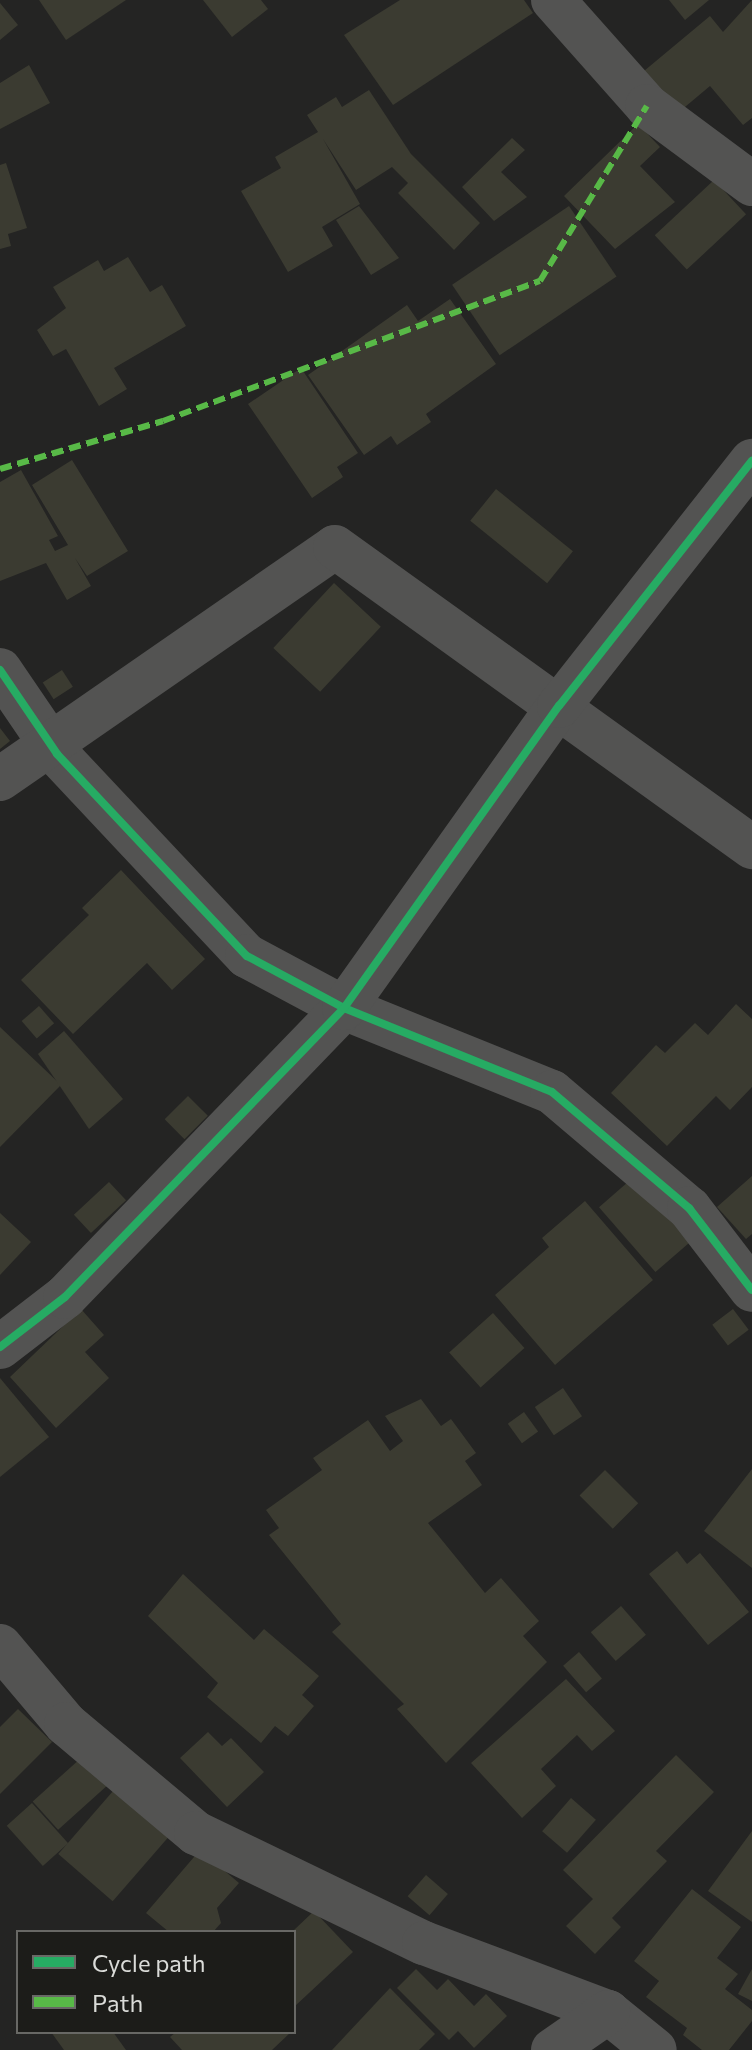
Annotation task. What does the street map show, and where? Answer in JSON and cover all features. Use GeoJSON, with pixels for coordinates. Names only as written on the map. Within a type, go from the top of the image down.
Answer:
{"type":"FeatureCollection","features":[{"type":"Feature","properties":{"kind":"street"},"geometry":{"type":"LineString","coordinates":[[553,0],[647,106],[752,184]]}},
{"type":"Feature","properties":{"kind":"street"},"geometry":{"type":"LineString","coordinates":[[0,1347],[65,1297],[344,1008],[559,706],[752,461]]}},
{"type":"Feature","properties":{"kind":"street"},"geometry":{"type":"LineString","coordinates":[[0,779],[49,741],[335,547],[752,847]]}},
{"type":"Feature","properties":{"kind":"street"},"geometry":{"type":"LineString","coordinates":[[0,670],[49,741],[247,956],[344,1008],[552,1092],[689,1208],[752,1290]]}},
{"type":"Feature","properties":{"kind":"street"},"geometry":{"type":"LineString","coordinates":[[0,1646],[66,1724],[196,1833],[424,1943],[608,2012],[655,2050]]}},
{"type":"Feature","properties":{"kind":"street"},"geometry":{"type":"LineString","coordinates":[[553,2050],[608,2012]]}},
{"type":"Feature","properties":{"kind":"building"},"geometry":{"type":"Polygon","coordinates":[[[39,0],[126,0],[66,40],[39,0]]]}},
{"type":"Feature","properties":{"kind":"building"},"geometry":{"type":"Polygon","coordinates":[[[203,0],[261,0],[268,9],[232,37],[203,0]]]}},
{"type":"Feature","properties":{"kind":"building"},"geometry":{"type":"Polygon","coordinates":[[[400,0],[524,0],[533,13],[393,105],[344,35],[400,0]]]}},
{"type":"Feature","properties":{"kind":"building"},"geometry":{"type":"Polygon","coordinates":[[[669,0],[709,0],[685,20],[669,0]]]}},
{"type":"Feature","properties":{"kind":"building"},"geometry":{"type":"Polygon","coordinates":[[[752,0],[752,118],[743,125],[710,86],[679,112],[644,71],[710,16],[723,32],[752,0]]]}},
{"type":"Feature","properties":{"kind":"building"},"geometry":{"type":"Polygon","coordinates":[[[0,3],[18,25],[0,40],[0,3]]]}},
{"type":"Feature","properties":{"kind":"building"},"geometry":{"type":"Polygon","coordinates":[[[29,65],[50,103],[0,129],[0,83],[29,65]]]}},
{"type":"Feature","properties":{"kind":"building"},"geometry":{"type":"Polygon","coordinates":[[[369,90],[411,154],[480,223],[454,250],[398,193],[408,183],[392,167],[356,190],[323,139],[360,204],[322,227],[333,246],[288,272],[241,191],[281,168],[275,157],[318,132],[307,115],[336,97],[342,107],[369,90]]]}},
{"type":"Feature","properties":{"kind":"building"},"geometry":{"type":"Polygon","coordinates":[[[638,124],[660,147],[640,166],[675,202],[615,249],[564,196],[638,124]]]}},
{"type":"Feature","properties":{"kind":"building"},"geometry":{"type":"Polygon","coordinates":[[[512,138],[525,150],[501,172],[527,197],[494,221],[462,187],[512,138]]]}},
{"type":"Feature","properties":{"kind":"building"},"geometry":{"type":"Polygon","coordinates":[[[6,163],[27,228],[8,234],[11,246],[0,249],[0,165],[6,163]]]}},
{"type":"Feature","properties":{"kind":"building"},"geometry":{"type":"Polygon","coordinates":[[[714,180],[746,214],[687,270],[655,235],[714,180]]]}},
{"type":"Feature","properties":{"kind":"building"},"geometry":{"type":"Polygon","coordinates":[[[359,206],[399,258],[371,275],[336,220],[359,206]]]}},
{"type":"Feature","properties":{"kind":"building"},"geometry":{"type":"Polygon","coordinates":[[[569,206],[617,276],[500,355],[452,285],[569,206]]]}},
{"type":"Feature","properties":{"kind":"building"},"geometry":{"type":"Polygon","coordinates":[[[128,257],[150,292],[162,285],[186,326],[114,368],[127,389],[99,406],[66,349],[53,356],[37,330],[66,308],[53,287],[98,260],[104,271],[128,257]]]}},
{"type":"Feature","properties":{"kind":"building"},"geometry":{"type":"Polygon","coordinates":[[[450,299],[496,364],[426,414],[431,422],[397,445],[391,436],[364,455],[308,375],[407,305],[418,321],[450,299]]]}},
{"type":"Feature","properties":{"kind":"building"},"geometry":{"type":"Polygon","coordinates":[[[301,368],[358,453],[337,467],[343,477],[312,498],[248,404],[301,368]]]}},
{"type":"Feature","properties":{"kind":"building"},"geometry":{"type":"Polygon","coordinates":[[[72,460],[128,551],[87,576],[75,558],[91,586],[67,600],[46,563],[0,581],[0,482],[21,470],[58,536],[49,540],[55,551],[68,545],[32,485],[72,460]]]}},
{"type":"Feature","properties":{"kind":"building"},"geometry":{"type":"Polygon","coordinates":[[[496,489],[573,551],[547,583],[470,521],[496,489]]]}},
{"type":"Feature","properties":{"kind":"building"},"geometry":{"type":"Polygon","coordinates":[[[334,583],[381,627],[320,692],[273,648],[334,583]]]}},
{"type":"Feature","properties":{"kind":"building"},"geometry":{"type":"Polygon","coordinates":[[[62,670],[73,687],[54,699],[43,683],[62,670]]]}},
{"type":"Feature","properties":{"kind":"building"},"geometry":{"type":"Polygon","coordinates":[[[0,728],[10,741],[0,749],[0,728]]]}},
{"type":"Feature","properties":{"kind":"building"},"geometry":{"type":"Polygon","coordinates":[[[121,870],[205,959],[172,990],[147,963],[73,1034],[21,980],[89,915],[82,908],[121,870]]]}},
{"type":"Feature","properties":{"kind":"building"},"geometry":{"type":"Polygon","coordinates":[[[736,1004],[752,1019],[752,1087],[730,1110],[716,1096],[667,1146],[611,1093],[656,1045],[665,1053],[695,1023],[708,1035],[736,1004]]]}},
{"type":"Feature","properties":{"kind":"building"},"geometry":{"type":"Polygon","coordinates":[[[39,1006],[54,1023],[37,1038],[22,1021],[39,1006]]]}},
{"type":"Feature","properties":{"kind":"building"},"geometry":{"type":"Polygon","coordinates":[[[0,1027],[61,1085],[0,1147],[0,1027]]]}},
{"type":"Feature","properties":{"kind":"building"},"geometry":{"type":"Polygon","coordinates":[[[64,1031],[123,1099],[89,1129],[38,1054],[64,1031]]]}},
{"type":"Feature","properties":{"kind":"building"},"geometry":{"type":"Polygon","coordinates":[[[188,1096],[208,1116],[184,1139],[165,1119],[188,1096]]]}},
{"type":"Feature","properties":{"kind":"building"},"geometry":{"type":"Polygon","coordinates":[[[636,1175],[692,1240],[655,1272],[599,1207],[636,1175]]]}},
{"type":"Feature","properties":{"kind":"building"},"geometry":{"type":"Polygon","coordinates":[[[752,1176],[752,1234],[746,1239],[717,1207],[752,1176]]]}},
{"type":"Feature","properties":{"kind":"building"},"geometry":{"type":"Polygon","coordinates":[[[109,1182],[126,1200],[91,1233],[74,1215],[109,1182]]]}},
{"type":"Feature","properties":{"kind":"building"},"geometry":{"type":"Polygon","coordinates":[[[585,1201],[653,1280],[555,1365],[495,1295],[549,1247],[542,1238],[585,1201]]]}},
{"type":"Feature","properties":{"kind":"building"},"geometry":{"type":"Polygon","coordinates":[[[0,1213],[31,1242],[0,1275],[0,1213]]]}},
{"type":"Feature","properties":{"kind":"building"},"geometry":{"type":"Polygon","coordinates":[[[81,1309],[104,1335],[85,1352],[109,1378],[56,1428],[10,1377],[81,1309]]]}},
{"type":"Feature","properties":{"kind":"building"},"geometry":{"type":"Polygon","coordinates":[[[733,1309],[749,1330],[728,1345],[712,1325],[733,1309]]]}},
{"type":"Feature","properties":{"kind":"building"},"geometry":{"type":"Polygon","coordinates":[[[493,1313],[524,1348],[481,1387],[449,1352],[493,1313]]]}},
{"type":"Feature","properties":{"kind":"building"},"geometry":{"type":"Polygon","coordinates":[[[0,1378],[49,1437],[0,1477],[0,1378]]]}},
{"type":"Feature","properties":{"kind":"building"},"geometry":{"type":"Polygon","coordinates":[[[563,1388],[582,1416],[554,1435],[535,1407],[563,1388]]]}},
{"type":"Feature","properties":{"kind":"building"},"geometry":{"type":"Polygon","coordinates":[[[421,1399],[441,1426],[451,1419],[476,1453],[465,1461],[482,1485],[428,1523],[485,1593],[501,1578],[539,1621],[523,1636],[547,1662],[446,1763],[397,1709],[404,1704],[332,1632],[341,1624],[269,1535],[279,1528],[266,1510],[322,1470],[313,1458],[368,1420],[390,1451],[403,1441],[385,1416],[421,1399]]]}},
{"type":"Feature","properties":{"kind":"building"},"geometry":{"type":"Polygon","coordinates":[[[524,1412],[538,1431],[522,1443],[508,1424],[524,1412]]]}},
{"type":"Feature","properties":{"kind":"building"},"geometry":{"type":"Polygon","coordinates":[[[752,1469],[752,1568],[704,1531],[752,1469]]]}},
{"type":"Feature","properties":{"kind":"building"},"geometry":{"type":"Polygon","coordinates":[[[605,1470],[638,1503],[613,1529],[580,1495],[605,1470]]]}},
{"type":"Feature","properties":{"kind":"building"},"geometry":{"type":"Polygon","coordinates":[[[677,1551],[687,1564],[700,1553],[749,1612],[708,1645],[649,1574],[677,1551]]]}},
{"type":"Feature","properties":{"kind":"building"},"geometry":{"type":"Polygon","coordinates":[[[183,1574],[254,1640],[264,1629],[319,1676],[302,1695],[314,1706],[288,1736],[275,1726],[261,1743],[207,1697],[218,1683],[148,1616],[183,1574]]]}},
{"type":"Feature","properties":{"kind":"building"},"geometry":{"type":"Polygon","coordinates":[[[621,1606],[646,1635],[616,1661],[591,1632],[621,1606]]]}},
{"type":"Feature","properties":{"kind":"building"},"geometry":{"type":"Polygon","coordinates":[[[579,1652],[602,1678],[586,1692],[563,1666],[579,1652]]]}},
{"type":"Feature","properties":{"kind":"building"},"geometry":{"type":"Polygon","coordinates":[[[566,1679],[615,1731],[592,1751],[577,1735],[541,1769],[556,1786],[522,1818],[471,1763],[566,1679]]]}},
{"type":"Feature","properties":{"kind":"building"},"geometry":{"type":"Polygon","coordinates":[[[18,1709],[52,1742],[0,1794],[0,1727],[18,1709]]]}},
{"type":"Feature","properties":{"kind":"building"},"geometry":{"type":"Polygon","coordinates":[[[208,1732],[222,1746],[231,1738],[264,1772],[227,1807],[180,1758],[208,1732]]]}},
{"type":"Feature","properties":{"kind":"building"},"geometry":{"type":"Polygon","coordinates":[[[676,1755],[714,1792],[656,1851],[667,1861],[612,1918],[621,1927],[595,1954],[566,1926],[593,1899],[563,1870],[676,1755]]]}},
{"type":"Feature","properties":{"kind":"building"},"geometry":{"type":"Polygon","coordinates":[[[81,1758],[106,1786],[58,1830],[33,1801],[81,1758]]]}},
{"type":"Feature","properties":{"kind":"building"},"geometry":{"type":"Polygon","coordinates":[[[120,1783],[174,1830],[113,1901],[58,1854],[120,1783]]]}},
{"type":"Feature","properties":{"kind":"building"},"geometry":{"type":"Polygon","coordinates":[[[571,1798],[596,1820],[567,1853],[542,1831],[571,1798]]]}},
{"type":"Feature","properties":{"kind":"building"},"geometry":{"type":"Polygon","coordinates":[[[32,1803],[68,1843],[43,1866],[7,1826],[32,1803]]]}},
{"type":"Feature","properties":{"kind":"building"},"geometry":{"type":"Polygon","coordinates":[[[752,1831],[752,1922],[708,1891],[752,1831]]]}},
{"type":"Feature","properties":{"kind":"building"},"geometry":{"type":"Polygon","coordinates":[[[200,1850],[239,1883],[217,1908],[221,1923],[215,1930],[167,1930],[146,1913],[200,1850]]]}},
{"type":"Feature","properties":{"kind":"building"},"geometry":{"type":"Polygon","coordinates":[[[426,1875],[448,1894],[430,1915],[408,1896],[426,1875]]]}},
{"type":"Feature","properties":{"kind":"building"},"geometry":{"type":"Polygon","coordinates":[[[692,1889],[741,1927],[717,1958],[738,1974],[725,1989],[752,2010],[752,2021],[729,2050],[702,2050],[683,2035],[687,2028],[646,1997],[659,1981],[634,1961],[692,1889]]]}},
{"type":"Feature","properties":{"kind":"building"},"geometry":{"type":"Polygon","coordinates":[[[314,1911],[353,1952],[296,2005],[296,1930],[314,1911]]]}},
{"type":"Feature","properties":{"kind":"building"},"geometry":{"type":"Polygon","coordinates":[[[416,1969],[437,1990],[448,1979],[474,2006],[486,1994],[507,2016],[474,2048],[458,2031],[449,2040],[397,1988],[416,1969]]]}},
{"type":"Feature","properties":{"kind":"building"},"geometry":{"type":"Polygon","coordinates":[[[752,1969],[752,2001],[738,1994],[752,1969]]]}},
{"type":"Feature","properties":{"kind":"building"},"geometry":{"type":"Polygon","coordinates":[[[390,1988],[435,2034],[419,2050],[332,2050],[390,1988]]]}},
{"type":"Feature","properties":{"kind":"building"},"geometry":{"type":"Polygon","coordinates":[[[52,2034],[114,2034],[126,2050],[64,2050],[52,2034]]]}},
{"type":"Feature","properties":{"kind":"building"},"geometry":{"type":"Polygon","coordinates":[[[174,2034],[289,2034],[272,2050],[182,2050],[170,2037],[174,2034]]]}},
{"type":"Feature","properties":{"kind":"marked path"},"geometry":{"type":"LineString","coordinates":[[0,469],[163,421],[540,281],[647,106]]}},
{"type":"Feature","properties":{"kind":"cycle path"},"geometry":{"type":"LineString","coordinates":[[0,1347],[65,1297],[344,1008],[559,706],[752,461]]}},
{"type":"Feature","properties":{"kind":"cycle path"},"geometry":{"type":"LineString","coordinates":[[0,670],[57,754],[247,956],[344,1008],[552,1092],[689,1208],[752,1290]]}}]}
